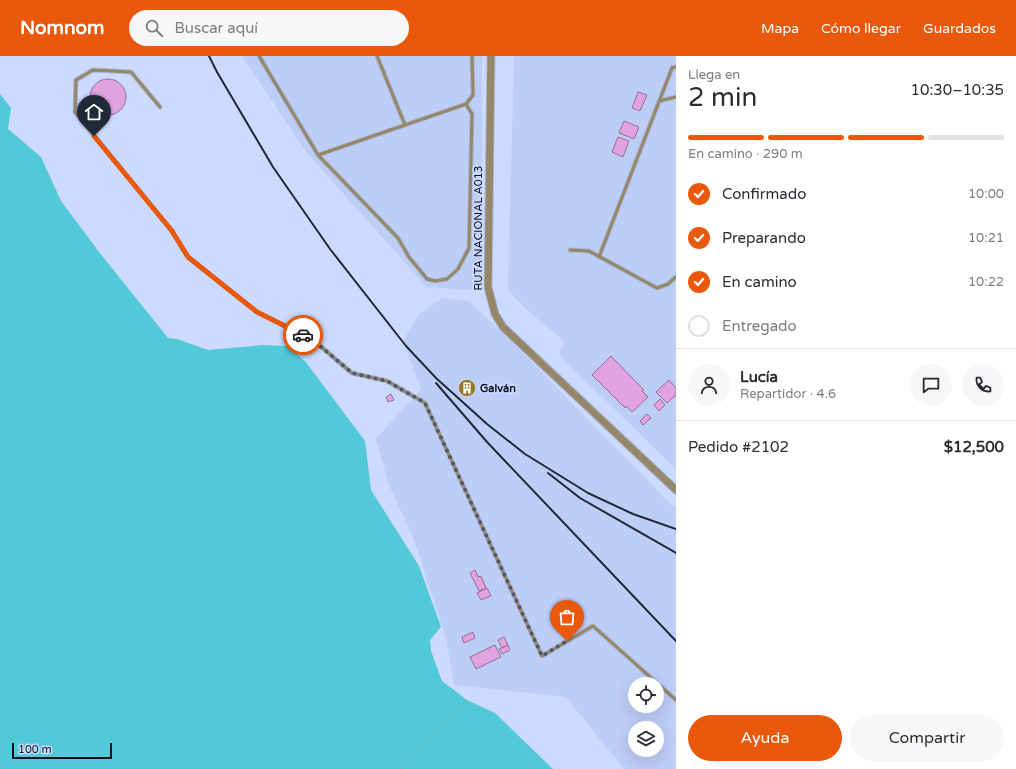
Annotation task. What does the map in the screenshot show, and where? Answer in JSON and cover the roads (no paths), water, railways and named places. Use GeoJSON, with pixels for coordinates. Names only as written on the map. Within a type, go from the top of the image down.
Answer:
{"type":"FeatureCollection","features":[{"type":"Feature","properties":{"kind":"street","name":"RUTA NACIONAL A013"},"geometry":{"type":"LineString","coordinates":[[491,56],[488,287],[494,314],[504,326],[676,490]]}},
{"type":"Feature","properties":{"kind":"lane"},"geometry":{"type":"LineString","coordinates":[[259,56],[318,155],[398,238],[409,257],[427,278],[436,281],[447,279],[458,269],[469,248],[472,114],[466,104]]}},
{"type":"Feature","properties":{"kind":"lane"},"geometry":{"type":"LineString","coordinates":[[376,56],[405,125]]}},
{"type":"Feature","properties":{"kind":"lane"},"geometry":{"type":"LineString","coordinates":[[318,155],[466,104],[473,95],[472,56]]}},
{"type":"Feature","properties":{"kind":"lane"},"geometry":{"type":"LineString","coordinates":[[599,256],[672,68],[676,67]]}},
{"type":"Feature","properties":{"kind":"lane"},"geometry":{"type":"LineString","coordinates":[[160,107],[131,72],[93,70],[76,80],[74,112],[172,231],[188,257],[257,312],[313,340],[352,373],[387,381],[425,403],[542,656],[593,626],[676,700]]}},
{"type":"Feature","properties":{"kind":"lane"},"geometry":{"type":"LineString","coordinates":[[659,101],[676,96]]}},
{"type":"Feature","properties":{"kind":"lane"},"geometry":{"type":"LineString","coordinates":[[570,250],[589,251],[657,288],[668,284],[676,277]]}},
{"type":"Feature","properties":{"kind":"railway"},"geometry":{"type":"LineString","coordinates":[[209,56],[273,167],[330,249],[406,346],[436,378],[487,424],[525,454],[588,493],[633,514],[676,529]]}},
{"type":"Feature","properties":{"kind":"railway"},"geometry":{"type":"LineString","coordinates":[[436,383],[487,442],[676,641]]}},
{"type":"Feature","properties":{"kind":"railway"},"geometry":{"type":"LineString","coordinates":[[548,473],[580,498],[676,553]]}},
{"type":"Feature","properties":{"kind":"place","name":"Galván"},"geometry":{"type":"Point","coordinates":[467,388]}}]}
